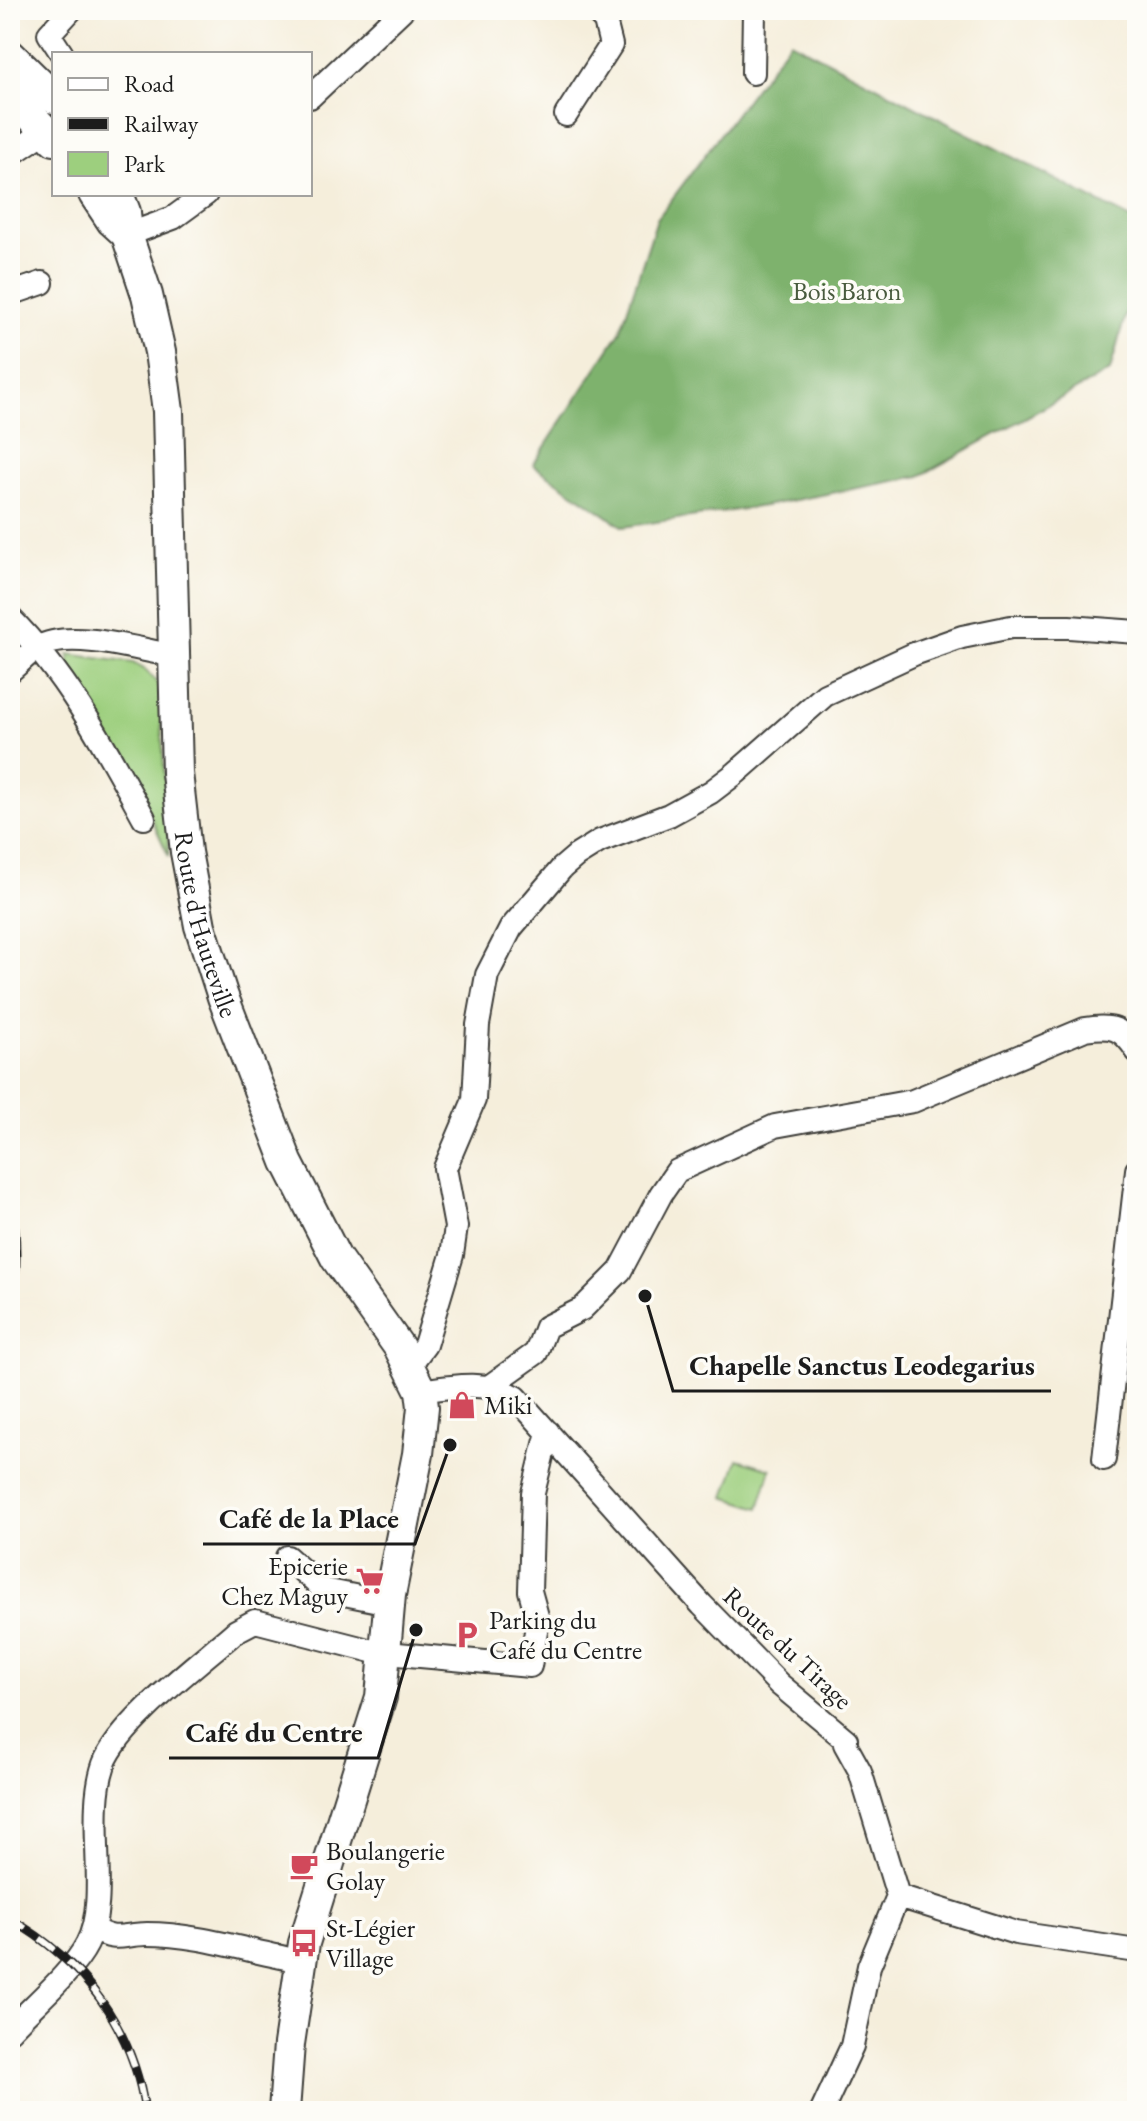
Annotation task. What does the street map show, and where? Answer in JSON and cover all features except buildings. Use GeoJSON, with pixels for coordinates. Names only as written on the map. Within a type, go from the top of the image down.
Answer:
{"type":"FeatureCollection","features":[{"type":"Feature","properties":{"kind":"main road"},"geometry":{"type":"LineString","coordinates":[[10,55],[52,96]]}},
{"type":"Feature","properties":{"kind":"main road"},"geometry":{"type":"LineString","coordinates":[[10,94],[51,130]]}},
{"type":"Feature","properties":{"kind":"main road"},"geometry":{"type":"LineString","coordinates":[[95,196],[112,221],[127,235]]}},
{"type":"Feature","properties":{"kind":"main road"},"geometry":{"type":"LineString","coordinates":[[119,196],[125,212],[127,235]]}},
{"type":"Feature","properties":{"kind":"main road","name":"Route d'Hauteville"},"geometry":{"type":"LineString","coordinates":[[127,235],[147,295],[160,352],[168,411],[175,736],[180,811],[194,900],[211,962],[287,1162],[336,1258],[399,1347],[415,1379]]}},
{"type":"Feature","properties":{"kind":"main road"},"geometry":{"type":"LineString","coordinates":[[284,2111],[289,2044],[304,1943],[379,1707],[389,1603],[421,1440],[423,1407],[415,1379]]}},
{"type":"Feature","properties":{"kind":"street"},"geometry":{"type":"LineString","coordinates":[[61,52],[49,34],[71,10]]}},
{"type":"Feature","properties":{"kind":"street"},"geometry":{"type":"LineString","coordinates":[[312,95],[402,10]]}},
{"type":"Feature","properties":{"kind":"street"},"geometry":{"type":"LineString","coordinates":[[753,73],[754,10]]}},
{"type":"Feature","properties":{"kind":"street"},"geometry":{"type":"LineString","coordinates":[[566,115],[611,45],[606,14]]}},
{"type":"Feature","properties":{"kind":"street"},"geometry":{"type":"LineString","coordinates":[[10,155],[51,130]]}},
{"type":"Feature","properties":{"kind":"street"},"geometry":{"type":"LineString","coordinates":[[127,235],[173,218],[203,196]]}},
{"type":"Feature","properties":{"kind":"street"},"geometry":{"type":"LineString","coordinates":[[10,294],[42,283]]}},
{"type":"Feature","properties":{"kind":"street"},"geometry":{"type":"LineString","coordinates":[[10,618],[39,647],[94,725],[144,818]]}},
{"type":"Feature","properties":{"kind":"street"},"geometry":{"type":"LineString","coordinates":[[1137,632],[1011,627],[952,640],[914,654],[825,695],[711,792],[669,815],[600,841],[562,868],[511,928],[496,952],[487,975],[478,1025],[474,1100],[445,1168],[455,1217],[452,1255],[415,1379],[456,1386],[490,1386],[536,1353],[546,1327],[582,1309],[620,1271],[661,1194],[677,1171],[775,1126],[913,1101],[1085,1029],[1106,1026],[1122,1032],[1137,1051]]}},
{"type":"Feature","properties":{"kind":"street"},"geometry":{"type":"LineString","coordinates":[[10,671],[39,647],[76,640],[175,656]]}},
{"type":"Feature","properties":{"kind":"street"},"geometry":{"type":"LineString","coordinates":[[1104,1459],[1137,1170]]}},
{"type":"Feature","properties":{"kind":"street","name":"Route du Tirage"},"geometry":{"type":"LineString","coordinates":[[490,1386],[516,1397],[713,1617],[779,1684],[846,1740],[845,1744],[860,1771],[898,1896]]}},
{"type":"Feature","properties":{"kind":"street"},"geometry":{"type":"LineString","coordinates":[[10,2030],[79,1956],[94,1929],[98,1791],[105,1763],[118,1738],[236,1631],[255,1621],[385,1653],[530,1666],[538,1620],[530,1591],[533,1493],[548,1432]]}},
{"type":"Feature","properties":{"kind":"street"},"geometry":{"type":"LineString","coordinates":[[287,1557],[324,1590],[389,1603]]}},
{"type":"Feature","properties":{"kind":"street"},"geometry":{"type":"LineString","coordinates":[[822,2111],[852,2046],[869,1966],[898,1896],[1016,1933],[1137,1951]]}},
{"type":"Feature","properties":{"kind":"street"},"geometry":{"type":"LineString","coordinates":[[94,1929],[107,1937],[118,1938],[144,1934],[182,1936],[301,1961]]}},
{"type":"Feature","properties":{"kind":"green space","name":"Bois Baron"},"geometry":{"type":"Polygon","coordinates":[[[790,41],[1137,222],[1137,273],[1110,371],[920,476],[764,506],[623,527],[533,465],[620,332],[657,219],[790,41]]]}},
{"type":"Feature","properties":{"kind":"green space"},"geometry":{"type":"Polygon","coordinates":[[[68,654],[133,663],[146,670],[159,685],[169,857],[150,815],[61,669],[70,660],[68,654]]]}},
{"type":"Feature","properties":{"kind":"green space"},"geometry":{"type":"Polygon","coordinates":[[[738,1459],[771,1469],[759,1508],[725,1497],[738,1459]]]}},
{"type":"Feature","properties":{"kind":"railway"},"geometry":{"type":"LineString","coordinates":[[10,1195],[16,1256],[10,1317]]}},
{"type":"Feature","properties":{"kind":"railway"},"geometry":{"type":"LineString","coordinates":[[10,1919],[60,1955],[100,1999],[129,2052],[145,2111]]}},
{"type":"Feature","properties":{"kind":"place","name":"Chapelle Sanctus Leodegarius"},"geometry":{"type":"Point","coordinates":[645,1296]}},
{"type":"Feature","properties":{"kind":"place","name":"Miki"},"geometry":{"type":"Point","coordinates":[462,1405]}},
{"type":"Feature","properties":{"kind":"place","name":"Café de la Place"},"geometry":{"type":"Point","coordinates":[450,1445]}},
{"type":"Feature","properties":{"kind":"place","name":"Epicerie Chez Maguy"},"geometry":{"type":"Point","coordinates":[370,1581]}},
{"type":"Feature","properties":{"kind":"place","name":"Café du Centre"},"geometry":{"type":"Point","coordinates":[416,1630]}},
{"type":"Feature","properties":{"kind":"place","name":"Parking du Café du Centre"},"geometry":{"type":"Point","coordinates":[467,1635]}},
{"type":"Feature","properties":{"kind":"place","name":"Boulangerie Golay"},"geometry":{"type":"Point","coordinates":[304,1866]}},
{"type":"Feature","properties":{"kind":"place","name":"St-Légier Village"},"geometry":{"type":"Point","coordinates":[304,1943]}}]}
